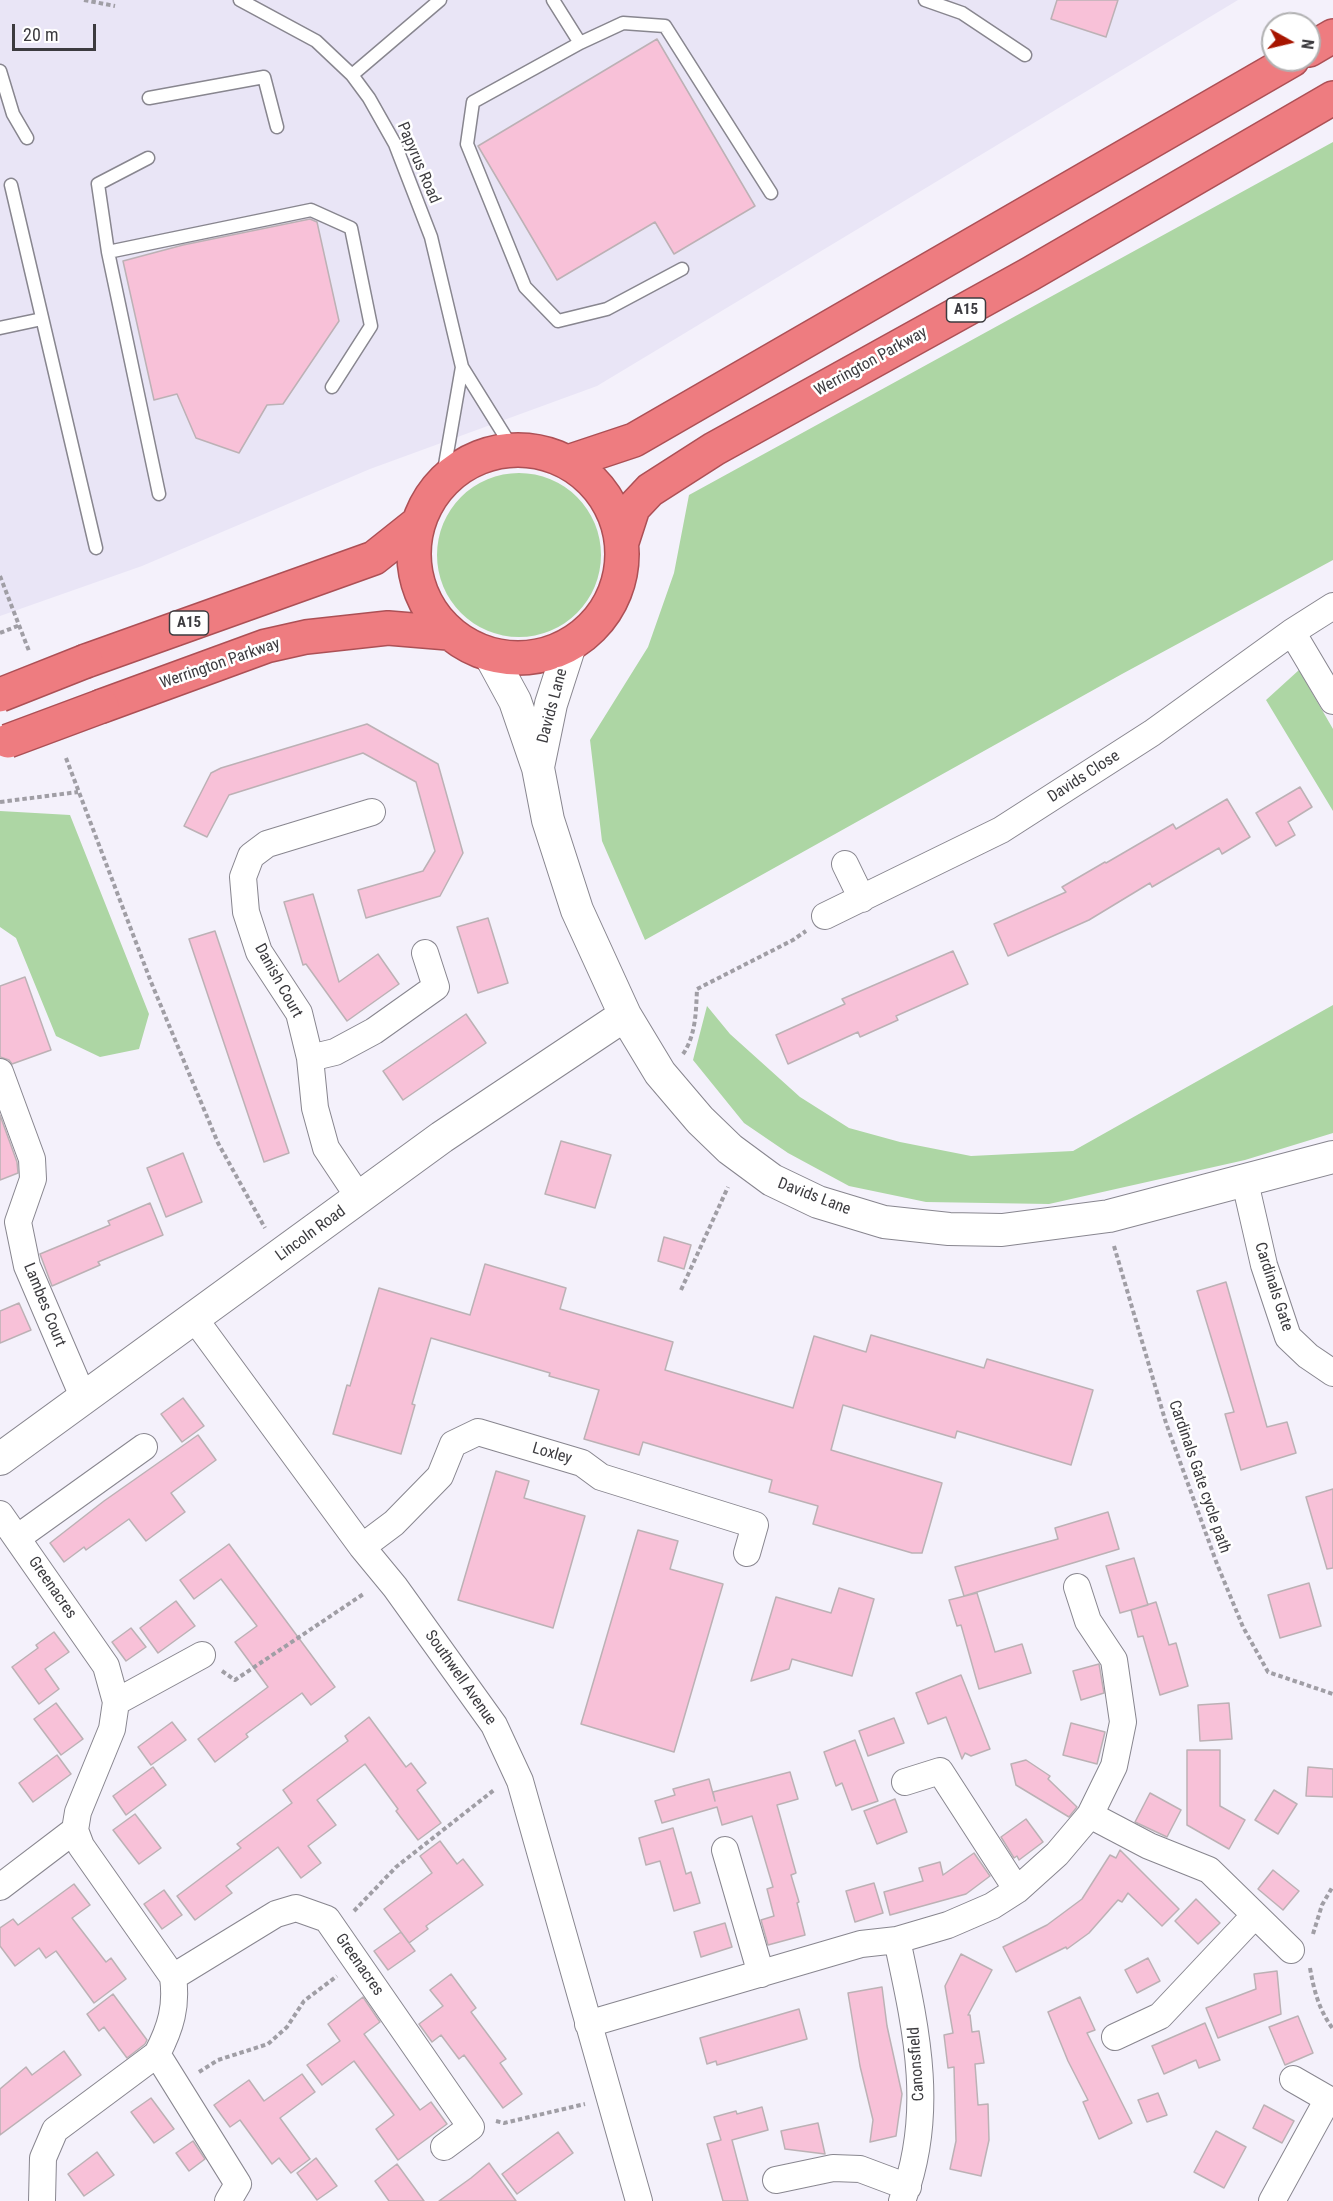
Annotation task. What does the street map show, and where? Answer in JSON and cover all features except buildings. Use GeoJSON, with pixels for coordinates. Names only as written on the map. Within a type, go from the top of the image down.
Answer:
{"type":"FeatureCollection","features":[{"type":"Feature","properties":{"kind":"highway"},"geometry":{"type":"LineString","coordinates":[[568,462],[634,440],[1271,72]]}},
{"type":"Feature","properties":{"kind":"highway","name":"Werrington Parkway"},"geometry":{"type":"LineString","coordinates":[[622,542],[633,508],[650,490],[714,449],[1030,274],[1333,98]]}},
{"type":"Feature","properties":{"kind":"highway"},"geometry":{"type":"LineString","coordinates":[[513,449],[551,454],[568,462],[588,477],[604,495],[616,518],[622,542],[621,572],[611,601],[594,626],[570,645],[544,656],[517,659],[490,656],[468,647],[448,633],[429,610],[417,583],[413,553],[417,523],[427,501],[442,482],[463,465],[487,454],[513,449]]}},
{"type":"Feature","properties":{"kind":"highway","name":"A15"},"geometry":{"type":"LineString","coordinates":[[0,695],[86,661],[374,558],[417,523]]}},
{"type":"Feature","properties":{"kind":"highway","name":"Werrington Parkway"},"geometry":{"type":"LineString","coordinates":[[4,742],[266,646],[306,637],[388,628],[448,633]]}},
{"type":"Feature","properties":{"kind":"street","name":"Davids Close"},"geometry":{"type":"LineString","coordinates":[[825,916],[1001,830],[1152,733],[1292,632],[1333,606]]}},
{"type":"Feature","properties":{"kind":"street"},"geometry":{"type":"LineString","coordinates":[[1292,632],[1333,701]]}},
{"type":"Feature","properties":{"kind":"street","name":"Davids Lane"},"geometry":{"type":"LineString","coordinates":[[538,768],[551,704],[570,645]]}},
{"type":"Feature","properties":{"kind":"street","name":"Davids Lane"},"geometry":{"type":"LineString","coordinates":[[490,656],[515,701],[538,768],[548,820],[578,909],[625,1015],[660,1073],[700,1120],[723,1142],[772,1180],[818,1202],[884,1222],[949,1229],[1002,1230],[1109,1216],[1333,1157]]}},
{"type":"Feature","properties":{"kind":"street","name":"Danish Court"},"geometry":{"type":"LineString","coordinates":[[360,1199],[326,1148],[315,1108],[310,1058],[300,1013],[258,952],[246,912],[243,877],[251,856],[267,844],[372,812]]}},
{"type":"Feature","properties":{"kind":"street"},"geometry":{"type":"LineString","coordinates":[[845,864],[862,899]]}},
{"type":"Feature","properties":{"kind":"street"},"geometry":{"type":"LineString","coordinates":[[310,1058],[335,1052],[364,1036],[436,987],[425,953]]}},
{"type":"Feature","properties":{"kind":"street","name":"Lincoln Road"},"geometry":{"type":"LineString","coordinates":[[0,1458],[360,1199],[442,1137],[625,1015]]}},
{"type":"Feature","properties":{"kind":"street","name":"Lambes Court"},"geometry":{"type":"LineString","coordinates":[[0,1072],[32,1159],[33,1179],[18,1222],[27,1266],[84,1399]]}},
{"type":"Feature","properties":{"kind":"street","name":"Cardinals Gate"},"geometry":{"type":"LineString","coordinates":[[1245,1182],[1264,1265],[1288,1337],[1308,1356],[1333,1373]]}},
{"type":"Feature","properties":{"kind":"street","name":"Southwell Avenue"},"geometry":{"type":"LineString","coordinates":[[194,1318],[362,1547],[459,1674],[494,1725],[520,1781],[639,2201]]}},
{"type":"Feature","properties":{"kind":"street","name":"Loxley"},"geometry":{"type":"LineString","coordinates":[[362,1547],[394,1523],[440,1476],[453,1444],[478,1432],[582,1463],[601,1478],[755,1525],[747,1553]]}},
{"type":"Feature","properties":{"kind":"street"},"geometry":{"type":"LineString","coordinates":[[17,1538],[144,1447]]}},
{"type":"Feature","properties":{"kind":"street","name":"Greenacres"},"geometry":{"type":"LineString","coordinates":[[0,1514],[106,1666],[116,1702],[112,1729],[78,1812],[75,1830]]}},
{"type":"Feature","properties":{"kind":"street"},"geometry":{"type":"LineString","coordinates":[[588,2024],[861,1944],[897,1940],[948,1925],[992,1906],[1017,1890],[1057,1854],[1090,1815],[1114,1766],[1123,1722],[1114,1660],[1088,1621],[1077,1587]]}},
{"type":"Feature","properties":{"kind":"street"},"geometry":{"type":"LineString","coordinates":[[116,1702],[202,1655]]}},
{"type":"Feature","properties":{"kind":"street"},"geometry":{"type":"LineString","coordinates":[[905,1782],[940,1771],[1017,1890]]}},
{"type":"Feature","properties":{"kind":"street"},"geometry":{"type":"LineString","coordinates":[[1090,1815],[1149,1846],[1209,1870],[1255,1915],[1303,1953]]}},
{"type":"Feature","properties":{"kind":"street"},"geometry":{"type":"LineString","coordinates":[[0,1887],[75,1830],[81,1846],[172,1977],[176,1997],[166,2037],[157,2054],[55,2130],[43,2158],[42,2201]]}},
{"type":"Feature","properties":{"kind":"street"},"geometry":{"type":"LineString","coordinates":[[725,1850],[761,1974]]}},
{"type":"Feature","properties":{"kind":"street","name":"Greenacres"},"geometry":{"type":"LineString","coordinates":[[172,1977],[276,1914],[296,1908],[327,1919],[462,2115]]}},
{"type":"Feature","properties":{"kind":"street"},"geometry":{"type":"LineString","coordinates":[[1115,2037],[1160,2016],[1255,1915]]}},
{"type":"Feature","properties":{"kind":"street","name":"Canonsfield"},"geometry":{"type":"LineString","coordinates":[[777,2182],[833,2168],[860,2169],[905,2194],[920,2140],[921,2086],[915,2026],[897,1940]]}},
{"type":"Feature","properties":{"kind":"street"},"geometry":{"type":"LineString","coordinates":[[157,2054],[238,2184],[228,2201]]}},
{"type":"Feature","properties":{"kind":"street"},"geometry":{"type":"LineString","coordinates":[[1272,2201],[1330,2100],[1293,2079]]}},
{"type":"Feature","properties":{"kind":"street"},"geometry":{"type":"LineString","coordinates":[[444,2147],[471,2127],[462,2115]]}},
{"type":"Feature","properties":{"kind":"lane","name":"Papyrus Road"},"geometry":{"type":"LineString","coordinates":[[240,0],[316,40],[352,75],[369,98],[395,144],[431,237],[462,367],[513,449]]}},
{"type":"Feature","properties":{"kind":"lane"},"geometry":{"type":"LineString","coordinates":[[352,75],[440,0]]}},
{"type":"Feature","properties":{"kind":"lane"},"geometry":{"type":"LineString","coordinates":[[553,0],[580,43]]}},
{"type":"Feature","properties":{"kind":"lane"},"geometry":{"type":"LineString","coordinates":[[925,0],[962,14],[1025,55]]}},
{"type":"Feature","properties":{"kind":"lane"},"geometry":{"type":"LineString","coordinates":[[682,269],[607,309],[558,321],[525,287],[466,144],[473,102],[580,43],[623,23],[665,26],[771,193]]}},
{"type":"Feature","properties":{"kind":"lane"},"geometry":{"type":"LineString","coordinates":[[0,71],[13,114],[27,138]]}},
{"type":"Feature","properties":{"kind":"lane"},"geometry":{"type":"LineString","coordinates":[[149,98],[264,77],[277,127]]}},
{"type":"Feature","properties":{"kind":"lane"},"geometry":{"type":"LineString","coordinates":[[148,158],[98,184],[108,252],[159,494]]}},
{"type":"Feature","properties":{"kind":"lane"},"geometry":{"type":"LineString","coordinates":[[11,185],[96,548]]}},
{"type":"Feature","properties":{"kind":"lane"},"geometry":{"type":"LineString","coordinates":[[108,252],[311,210],[351,228],[371,326],[332,387]]}},
{"type":"Feature","properties":{"kind":"lane"},"geometry":{"type":"LineString","coordinates":[[0,328],[42,319]]}},
{"type":"Feature","properties":{"kind":"lane","name":"Papyrus Road"},"geometry":{"type":"LineString","coordinates":[[442,482],[462,367]]}},
{"type":"Feature","properties":{"kind":"path"},"geometry":{"type":"LineString","coordinates":[[84,0],[115,6]]}},
{"type":"Feature","properties":{"kind":"path"},"geometry":{"type":"LineString","coordinates":[[0,576],[29,652]]}},
{"type":"Feature","properties":{"kind":"path"},"geometry":{"type":"LineString","coordinates":[[0,633],[20,625]]}},
{"type":"Feature","properties":{"kind":"path"},"geometry":{"type":"LineString","coordinates":[[66,758],[151,982],[218,1143],[270,1237]]}},
{"type":"Feature","properties":{"kind":"path"},"geometry":{"type":"LineString","coordinates":[[0,802],[78,792]]}},
{"type":"Feature","properties":{"kind":"path"},"geometry":{"type":"LineString","coordinates":[[680,1058],[690,1043],[696,1013],[697,989],[793,940],[825,916]]}},
{"type":"Feature","properties":{"kind":"path"},"geometry":{"type":"LineString","coordinates":[[681,1290],[728,1187]]}},
{"type":"Feature","properties":{"kind":"path","name":"Cardinals Gate cycle path"},"geometry":{"type":"LineString","coordinates":[[1109,1216],[1114,1246],[1166,1423],[1217,1564],[1243,1627],[1268,1672],[1333,1695]]}},
{"type":"Feature","properties":{"kind":"path"},"geometry":{"type":"LineString","coordinates":[[202,1655],[235,1680],[373,1588]]}},
{"type":"Feature","properties":{"kind":"path"},"geometry":{"type":"LineString","coordinates":[[336,1931],[396,1867],[494,1790]]}},
{"type":"Feature","properties":{"kind":"path"},"geometry":{"type":"LineString","coordinates":[[1333,1886],[1322,1905],[1303,1953],[1314,1994],[1333,2029]]}},
{"type":"Feature","properties":{"kind":"path"},"geometry":{"type":"LineString","coordinates":[[177,2086],[218,2060],[268,2044],[286,2027],[304,2001],[356,1961]]}},
{"type":"Feature","properties":{"kind":"path"},"geometry":{"type":"LineString","coordinates":[[462,2115],[504,2122],[585,2104]]}},
{"type":"Feature","properties":{"kind":"shaded area"},"geometry":{"type":"Polygon","coordinates":[[[0,0],[1238,0],[597,386],[370,469],[142,566],[0,616],[0,0]]]}},
{"type":"Feature","properties":{"kind":"green space"},"geometry":{"type":"Polygon","coordinates":[[[1333,142],[1333,560],[1122,674],[645,940],[602,841],[590,740],[648,647],[674,573],[689,495],[1333,142]]]}},
{"type":"Feature","properties":{"kind":"green space"},"geometry":{"type":"Polygon","coordinates":[[[519,473],[550,479],[577,497],[595,524],[601,555],[595,586],[577,613],[550,631],[519,637],[488,631],[461,613],[443,586],[437,555],[443,524],[461,497],[488,479],[519,473]]]}},
{"type":"Feature","properties":{"kind":"green space"},"geometry":{"type":"Polygon","coordinates":[[[1299,670],[1333,729],[1333,811],[1266,700],[1299,670]]]}},
{"type":"Feature","properties":{"kind":"green space"},"geometry":{"type":"Polygon","coordinates":[[[0,811],[70,815],[149,1014],[139,1049],[100,1057],[56,1036],[16,938],[0,927],[0,811]]]}},
{"type":"Feature","properties":{"kind":"green space"},"geometry":{"type":"Polygon","coordinates":[[[1333,1005],[1333,1133],[1245,1160],[1049,1204],[926,1202],[849,1186],[788,1153],[744,1123],[693,1060],[707,1006],[730,1034],[800,1097],[849,1128],[900,1142],[971,1156],[1073,1151],[1333,1005]]]}}]}
